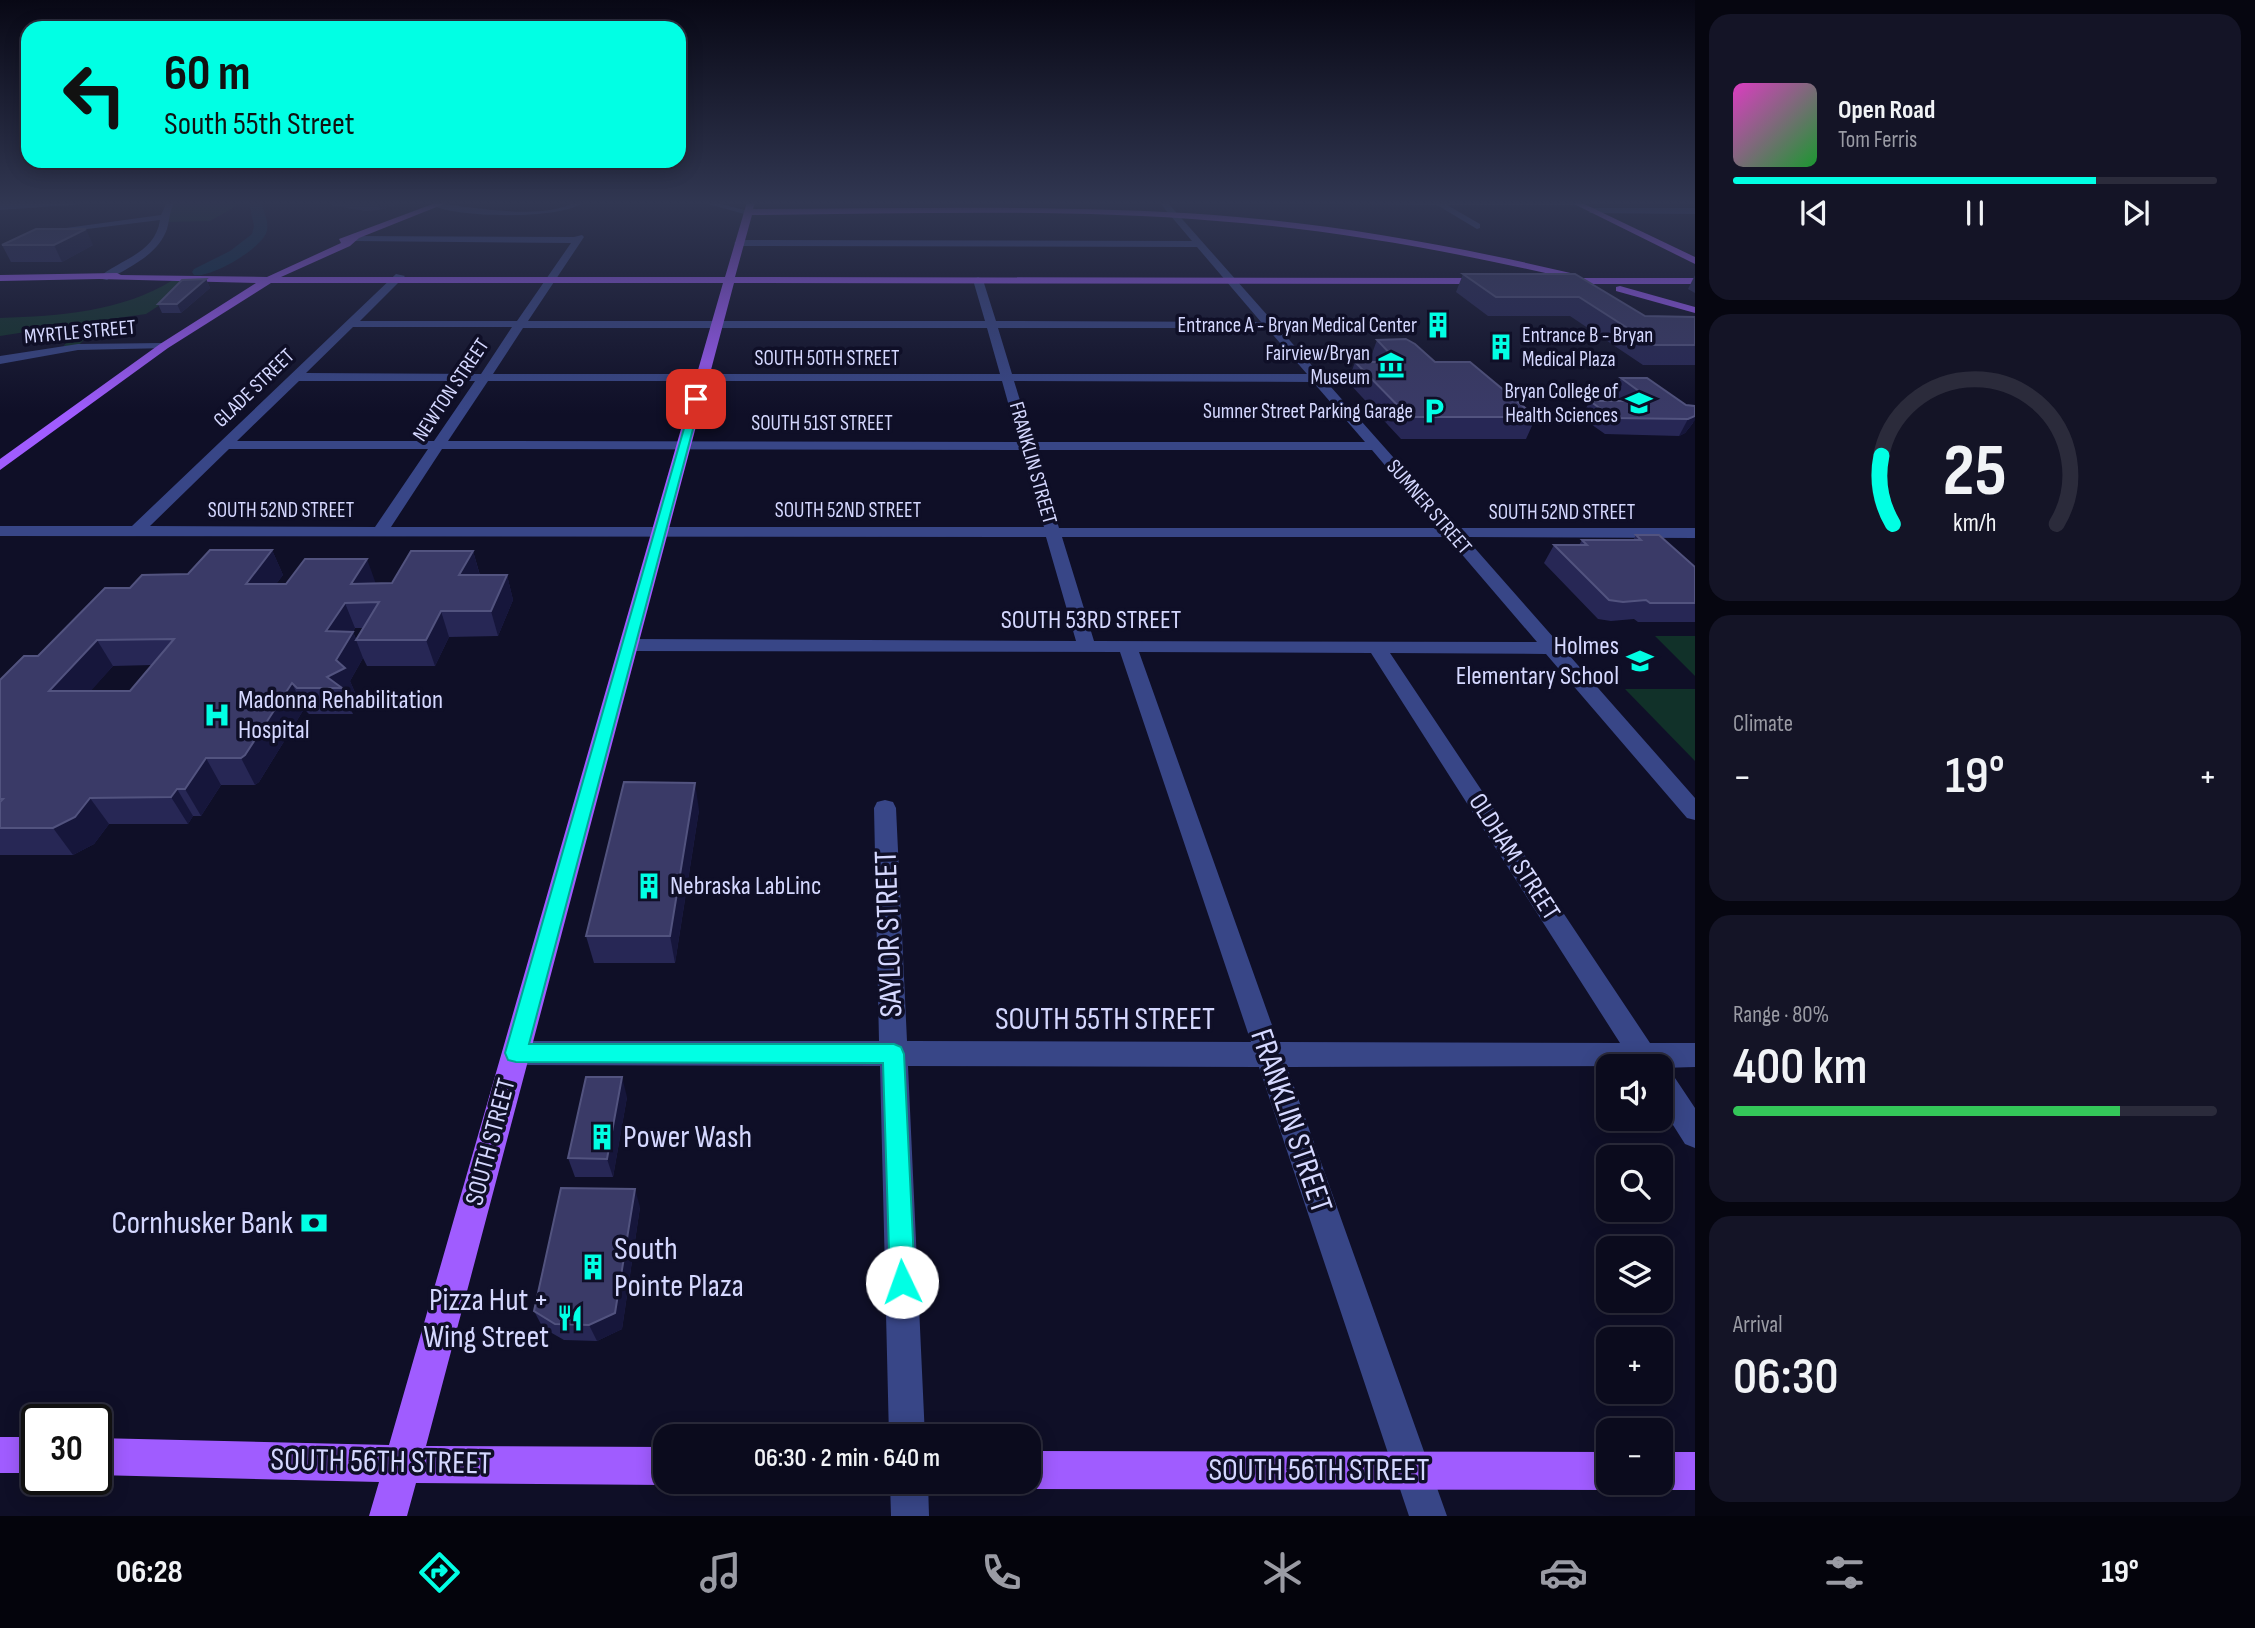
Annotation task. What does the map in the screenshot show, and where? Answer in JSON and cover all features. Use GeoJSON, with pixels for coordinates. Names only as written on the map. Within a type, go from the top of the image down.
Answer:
{"type":"FeatureCollection","features":[{"type":"Feature","properties":{"kind":"main road"},"geometry":{"type":"LineString","coordinates":[[0,466],[164,346],[191,321],[273,273]]}},
{"type":"Feature","properties":{"kind":"main road"},"geometry":{"type":"LineString","coordinates":[[262,278],[275,273]]}},
{"type":"Feature","properties":{"kind":"main road","name":"SOUTH STREET"},"geometry":{"type":"LineString","coordinates":[[388,1516],[731,273]]}},
{"type":"Feature","properties":{"kind":"main road"},"geometry":{"type":"LineString","coordinates":[[1557,273],[1695,310]]}},
{"type":"Feature","properties":{"kind":"main road"},"geometry":{"type":"LineString","coordinates":[[0,278],[1497,281]]}},
{"type":"Feature","properties":{"kind":"main road"},"geometry":{"type":"LineString","coordinates":[[1536,281],[1695,281]]}},
{"type":"Feature","properties":{"kind":"main road"},"geometry":{"type":"LineString","coordinates":[[0,1455],[21,1455]]}},
{"type":"Feature","properties":{"kind":"main road","name":"SOUTH 56TH STREET"},"geometry":{"type":"LineString","coordinates":[[112,1456],[402,1464],[653,1466]]}},
{"type":"Feature","properties":{"kind":"main road","name":"SOUTH 56TH STREET"},"geometry":{"type":"LineString","coordinates":[[1041,1469],[1596,1471]]}},
{"type":"Feature","properties":{"kind":"main road"},"geometry":{"type":"LineString","coordinates":[[1673,1471],[1695,1471]]}},
{"type":"Feature","properties":{"kind":"street"},"geometry":{"type":"LineString","coordinates":[[103,278],[112,273]]}},
{"type":"Feature","properties":{"kind":"street","name":"NEWTON STREET"},"geometry":{"type":"LineString","coordinates":[[380,531],[555,273]]}},
{"type":"Feature","properties":{"kind":"street","name":"SUMNER STREET"},"geometry":{"type":"LineString","coordinates":[[1225,273],[1695,812]]}},
{"type":"Feature","properties":{"kind":"street","name":"GLADE STREET"},"geometry":{"type":"LineString","coordinates":[[136,531],[398,278]]}},
{"type":"Feature","properties":{"kind":"street","name":"FRANKLIN STREET"},"geometry":{"type":"LineString","coordinates":[[978,280],[1087,647]]}},
{"type":"Feature","properties":{"kind":"street"},"geometry":{"type":"LineString","coordinates":[[351,324],[1270,324]]}},
{"type":"Feature","properties":{"kind":"street","name":"MYRTLE STREET"},"geometry":{"type":"LineString","coordinates":[[0,360],[62,349],[164,346]]}},
{"type":"Feature","properties":{"kind":"street","name":"SOUTH 50TH STREET"},"geometry":{"type":"LineString","coordinates":[[295,377],[1317,378]]}},
{"type":"Feature","properties":{"kind":"street","name":"SOUTH 51ST STREET"},"geometry":{"type":"LineString","coordinates":[[226,444],[1376,446]]}},
{"type":"Feature","properties":{"kind":"street","name":"SOUTH 52ND STREET"},"geometry":{"type":"LineString","coordinates":[[0,531],[1695,533]]}},
{"type":"Feature","properties":{"kind":"street","name":"SOUTH 53RD STREET"},"geometry":{"type":"LineString","coordinates":[[628,645],[1552,648]]}},
{"type":"Feature","properties":{"kind":"street","name":"FRANKLIN STREET"},"geometry":{"type":"LineString","coordinates":[[1128,647],[1428,1516]]}},
{"type":"Feature","properties":{"kind":"street","name":"OLDHAM STREET"},"geometry":{"type":"LineString","coordinates":[[1377,648],[1643,1054]]}},
{"type":"Feature","properties":{"kind":"street","name":"SAYLOR STREET"},"geometry":{"type":"LineString","coordinates":[[885,808],[907,1424]]}},
{"type":"Feature","properties":{"kind":"street","name":"SOUTH 55TH STREET"},"geometry":{"type":"LineString","coordinates":[[516,1053],[1268,1054],[1596,1059]]}},
{"type":"Feature","properties":{"kind":"street","name":"SOUTH 55TH STREET"},"geometry":{"type":"LineString","coordinates":[[1673,1057],[1695,1055]]}},
{"type":"Feature","properties":{"kind":"street"},"geometry":{"type":"LineString","coordinates":[[1673,1100],[1695,1134]]}},
{"type":"Feature","properties":{"kind":"street"},"geometry":{"type":"LineString","coordinates":[[909,1494],[910,1516]]}},
{"type":"Feature","properties":{"kind":"green space"},"geometry":{"type":"Polygon","coordinates":[[[173,280],[198,280],[146,314],[103,320],[76,348],[62,349],[77,324],[0,336],[0,318],[67,314],[111,306],[153,291],[173,280]]]}},
{"type":"Feature","properties":{"kind":"green space"},"geometry":{"type":"Polygon","coordinates":[[[1655,636],[1695,636],[1695,676],[1655,636]]]}},
{"type":"Feature","properties":{"kind":"green space"},"geometry":{"type":"Polygon","coordinates":[[[1625,689],[1695,689],[1695,761],[1625,689]]]}},
{"type":"Feature","properties":{"kind":"building"},"geometry":{"type":"Polygon","coordinates":[[[1463,274],[1575,274],[1645,316],[1695,317],[1695,345],[1654,345],[1579,297],[1496,297],[1463,274]]]}},
{"type":"Feature","properties":{"kind":"building"},"geometry":{"type":"Polygon","coordinates":[[[206,279],[177,304],[158,304],[182,280],[206,279]]]}},
{"type":"Feature","properties":{"kind":"building"},"geometry":{"type":"Polygon","coordinates":[[[1406,339],[1435,362],[1470,362],[1536,417],[1409,417],[1355,362],[1398,362],[1377,340],[1406,339]]]}},
{"type":"Feature","properties":{"kind":"building"},"geometry":{"type":"Polygon","coordinates":[[[1621,378],[1647,378],[1686,405],[1695,406],[1695,416],[1688,419],[1613,418],[1590,401],[1644,401],[1638,397],[1647,397],[1621,378]]]}},
{"type":"Feature","properties":{"kind":"building"},"geometry":{"type":"Polygon","coordinates":[[[1636,535],[1659,535],[1695,567],[1695,603],[1609,600],[1554,545],[1587,545],[1582,540],[1641,540],[1636,535]]]}},
{"type":"Feature","properties":{"kind":"building","name":"Madonna Rehabilitation Hospital"},"geometry":{"type":"Polygon","coordinates":[[[210,550],[272,550],[246,584],[286,584],[305,559],[367,559],[351,584],[392,583],[411,551],[473,551],[459,575],[507,575],[491,611],[441,611],[426,640],[356,640],[379,602],[345,603],[326,631],[353,632],[336,660],[345,668],[327,677],[342,688],[297,688],[292,683],[245,755],[241,758],[206,758],[185,789],[177,789],[171,797],[90,798],[75,817],[53,828],[0,828],[0,802],[3,799],[0,799],[0,680],[24,656],[38,656],[105,588],[130,588],[142,575],[188,574],[210,550]],[[174,639],[97,640],[49,691],[130,691],[174,639]]]}},
{"type":"Feature","properties":{"kind":"building","name":"Nebraska LabLinc"},"geometry":{"type":"Polygon","coordinates":[[[624,782],[695,783],[670,936],[586,936],[624,782]]]}},
{"type":"Feature","properties":{"kind":"building"},"geometry":{"type":"Polygon","coordinates":[[[586,1077],[622,1077],[607,1159],[568,1158],[586,1077]]]}},
{"type":"Feature","properties":{"kind":"building","name":"South Pointe Plaza"},"geometry":{"type":"Polygon","coordinates":[[[561,1188],[635,1189],[615,1313],[589,1325],[555,1324],[534,1311],[561,1188]]]}},
{"type":"Feature","properties":{"kind":"place","name":"Entrance A - Bryan Medical Center"},"geometry":{"type":"Point","coordinates":[1438,325]}},
{"type":"Feature","properties":{"kind":"place","name":"Entrance B - Bryan Medical Plaza"},"geometry":{"type":"Point","coordinates":[1501,347]}},
{"type":"Feature","properties":{"kind":"place","name":"Fairview/Bryan Museum"},"geometry":{"type":"Point","coordinates":[1391,365]}},
{"type":"Feature","properties":{"kind":"place","name":"Bryan College of Health Sciences"},"geometry":{"type":"Point","coordinates":[1639,403]}},
{"type":"Feature","properties":{"kind":"place","name":"Sumner Street Parking Garage"},"geometry":{"type":"Point","coordinates":[1434,411]}},
{"type":"Feature","properties":{"kind":"place","name":"Holmes Elementary School"},"geometry":{"type":"Point","coordinates":[1640,661]}},
{"type":"Feature","properties":{"kind":"place","name":"Madonna Rehabilitation Hospital"},"geometry":{"type":"Point","coordinates":[217,715]}},
{"type":"Feature","properties":{"kind":"place","name":"Nebraska LabLinc"},"geometry":{"type":"Point","coordinates":[649,886]}},
{"type":"Feature","properties":{"kind":"place","name":"Power Wash"},"geometry":{"type":"Point","coordinates":[602,1137]}},
{"type":"Feature","properties":{"kind":"place","name":"Cornhusker Bank"},"geometry":{"type":"Point","coordinates":[314,1223]}},
{"type":"Feature","properties":{"kind":"place","name":"South Pointe Plaza"},"geometry":{"type":"Point","coordinates":[593,1267]}},
{"type":"Feature","properties":{"kind":"place","name":"Pizza Hut + Wing Street"},"geometry":{"type":"Point","coordinates":[570,1318]}},
{"type":"Feature","properties":{"kind":"route"},"geometry":{"type":"LineString","coordinates":[[696,399],[516,1053],[894,1054],[902,1282]]}}]}
